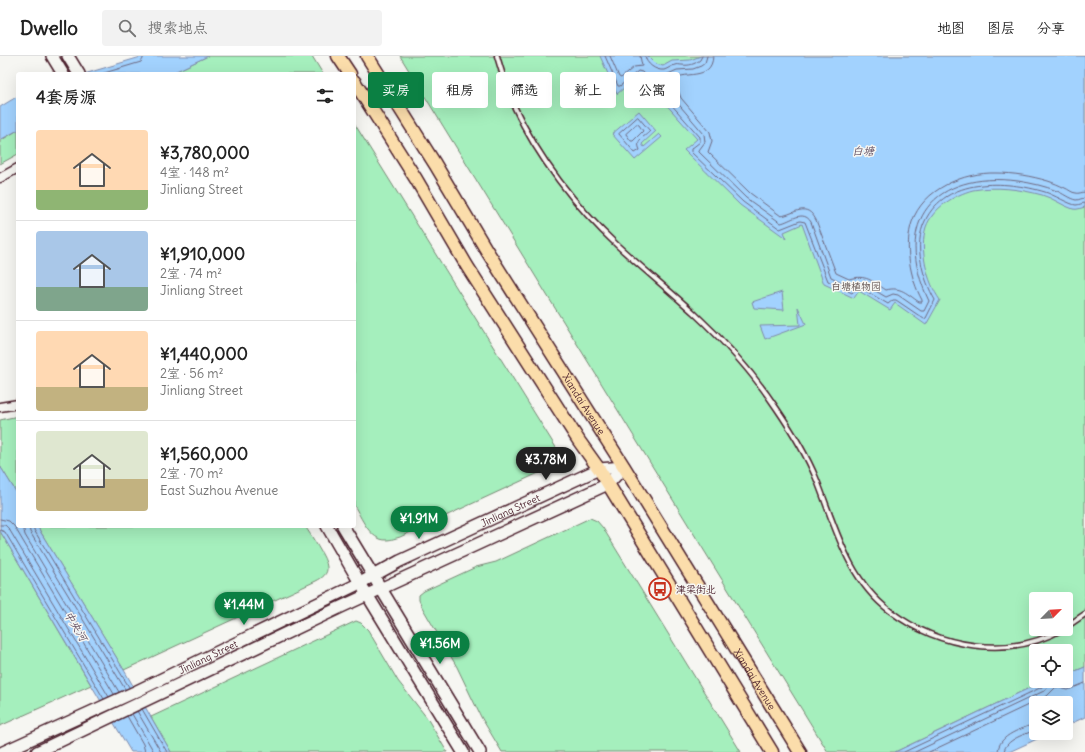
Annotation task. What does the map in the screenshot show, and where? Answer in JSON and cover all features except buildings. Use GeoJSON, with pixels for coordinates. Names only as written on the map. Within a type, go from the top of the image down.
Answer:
{"type":"FeatureCollection","features":[{"type":"Feature","properties":{"kind":"main road"},"geometry":{"type":"LineString","coordinates":[[52,56],[62,72]]}},
{"type":"Feature","properties":{"kind":"main road"},"geometry":{"type":"LineString","coordinates":[[68,56],[78,72]]}},
{"type":"Feature","properties":{"kind":"main road"},"geometry":{"type":"LineString","coordinates":[[338,56],[349,72]]}},
{"type":"Feature","properties":{"kind":"main road","name":"Xiandai Avenue"},"geometry":{"type":"LineString","coordinates":[[367,56],[800,752]]}},
{"type":"Feature","properties":{"kind":"main road"},"geometry":{"type":"LineString","coordinates":[[356,84],[416,179],[467,266],[608,484],[772,752]]}},
{"type":"Feature","properties":{"kind":"main road","name":"Jinliang Street"},"geometry":{"type":"LineString","coordinates":[[3,752],[137,691],[360,583],[400,561],[598,469],[624,467]]}},
{"type":"Feature","properties":{"kind":"main road","name":"Jinliang Street"},"geometry":{"type":"LineString","coordinates":[[37,752],[367,595],[608,484],[624,467]]}},
{"type":"Feature","properties":{"kind":"main road"},"geometry":{"type":"LineString","coordinates":[[328,528],[367,595],[463,752]]}},
{"type":"Feature","properties":{"kind":"main road"},"geometry":{"type":"LineString","coordinates":[[344,528],[480,752]]}},
{"type":"Feature","properties":{"kind":"street"},"geometry":{"type":"LineString","coordinates":[[0,178],[16,169]]}},
{"type":"Feature","properties":{"kind":"street"},"geometry":{"type":"LineString","coordinates":[[0,407],[16,404]]}},
{"type":"Feature","properties":{"kind":"lane"},"geometry":{"type":"LineString","coordinates":[[497,56],[506,87],[525,128],[550,168],[573,198],[619,247],[713,332],[742,363],[776,407],[808,460],[833,526],[849,560],[864,584],[877,600],[893,613],[916,626],[940,636],[971,645],[996,647],[1016,646],[1047,636]]}},
{"type":"Feature","properties":{"kind":"lane"},"geometry":{"type":"LineString","coordinates":[[1073,622],[1085,614]]}},
{"type":"Feature","properties":{"kind":"green space"},"geometry":{"type":"Polygon","coordinates":[[[208,56],[312,56],[322,72],[174,72],[208,56]]]}},
{"type":"Feature","properties":{"kind":"green space","name":"白塘植物园"},"geometry":{"type":"Polygon","coordinates":[[[400,56],[1085,56],[1085,667],[1073,672],[1073,644],[1029,644],[1029,688],[895,752],[828,752],[424,95],[424,72],[410,72],[400,56]]]}},
{"type":"Feature","properties":{"kind":"green space"},"geometry":{"type":"Polygon","coordinates":[[[356,126],[560,454],[560,458],[556,465],[400,537],[389,540],[376,537],[363,522],[356,509],[356,126]]]}},
{"type":"Feature","properties":{"kind":"green space"},"geometry":{"type":"Polygon","coordinates":[[[16,131],[16,155],[0,164],[0,141],[16,131]]]}},
{"type":"Feature","properties":{"kind":"green space"},"geometry":{"type":"Polygon","coordinates":[[[16,416],[16,492],[0,466],[0,420],[16,416]]]}},
{"type":"Feature","properties":{"kind":"green space"},"geometry":{"type":"Polygon","coordinates":[[[590,518],[597,521],[603,528],[741,752],[502,752],[481,717],[457,667],[422,607],[419,600],[419,595],[424,591],[476,567],[496,562],[590,518]]]}},
{"type":"Feature","properties":{"kind":"green space"},"geometry":{"type":"Polygon","coordinates":[[[38,528],[306,528],[318,546],[326,563],[327,572],[324,576],[124,670],[38,528]]]}},
{"type":"Feature","properties":{"kind":"green space"},"geometry":{"type":"Polygon","coordinates":[[[0,531],[91,685],[0,726],[0,531]]]}},
{"type":"Feature","properties":{"kind":"green space"},"geometry":{"type":"Polygon","coordinates":[[[356,621],[361,623],[368,630],[398,681],[427,718],[447,752],[171,752],[151,717],[356,621]]]}},
{"type":"Feature","properties":{"kind":"water"},"geometry":{"type":"Polygon","coordinates":[[[144,56],[208,56],[174,72],[91,72],[144,56]]]}},
{"type":"Feature","properties":{"kind":"water","name":"白塘"},"geometry":{"type":"Polygon","coordinates":[[[600,56],[648,56],[656,64],[663,66],[672,61],[690,60],[701,56],[1085,56],[1085,207],[1073,209],[1042,195],[1025,191],[999,188],[973,190],[959,195],[945,203],[929,220],[924,236],[924,255],[928,275],[935,293],[940,300],[926,325],[895,303],[890,310],[859,291],[854,298],[824,284],[802,224],[784,232],[787,239],[740,205],[684,150],[697,139],[669,108],[680,108],[680,72],[624,72],[624,88],[617,94],[616,72],[607,72],[600,56]]]}},
{"type":"Feature","properties":{"kind":"water"},"geometry":{"type":"Polygon","coordinates":[[[16,97],[16,131],[0,140],[0,107],[16,97]]]}},
{"type":"Feature","properties":{"kind":"water"},"geometry":{"type":"Polygon","coordinates":[[[639,111],[656,131],[642,144],[644,147],[659,134],[662,137],[635,160],[612,134],[639,111]]]}},
{"type":"Feature","properties":{"kind":"water"},"geometry":{"type":"Polygon","coordinates":[[[782,292],[784,310],[754,308],[752,302],[782,292]]]}},
{"type":"Feature","properties":{"kind":"water"},"geometry":{"type":"Polygon","coordinates":[[[798,307],[806,324],[765,339],[760,326],[800,325],[798,307]]]}},
{"type":"Feature","properties":{"kind":"water","name":"中央河"},"geometry":{"type":"Polygon","coordinates":[[[0,466],[16,492],[16,528],[38,528],[124,670],[171,752],[131,752],[0,531],[0,466]]]}},
{"type":"Feature","properties":{"kind":"water"},"geometry":{"type":"Polygon","coordinates":[[[1085,667],[1085,717],[1073,723],[1073,696],[1029,696],[1029,740],[1035,740],[1009,752],[895,752],[1029,688],[1073,688],[1073,672],[1085,667]]]}},
{"type":"Feature","properties":{"kind":"place","name":"津梁街北"},"geometry":{"type":"Point","coordinates":[660,589]}}]}
